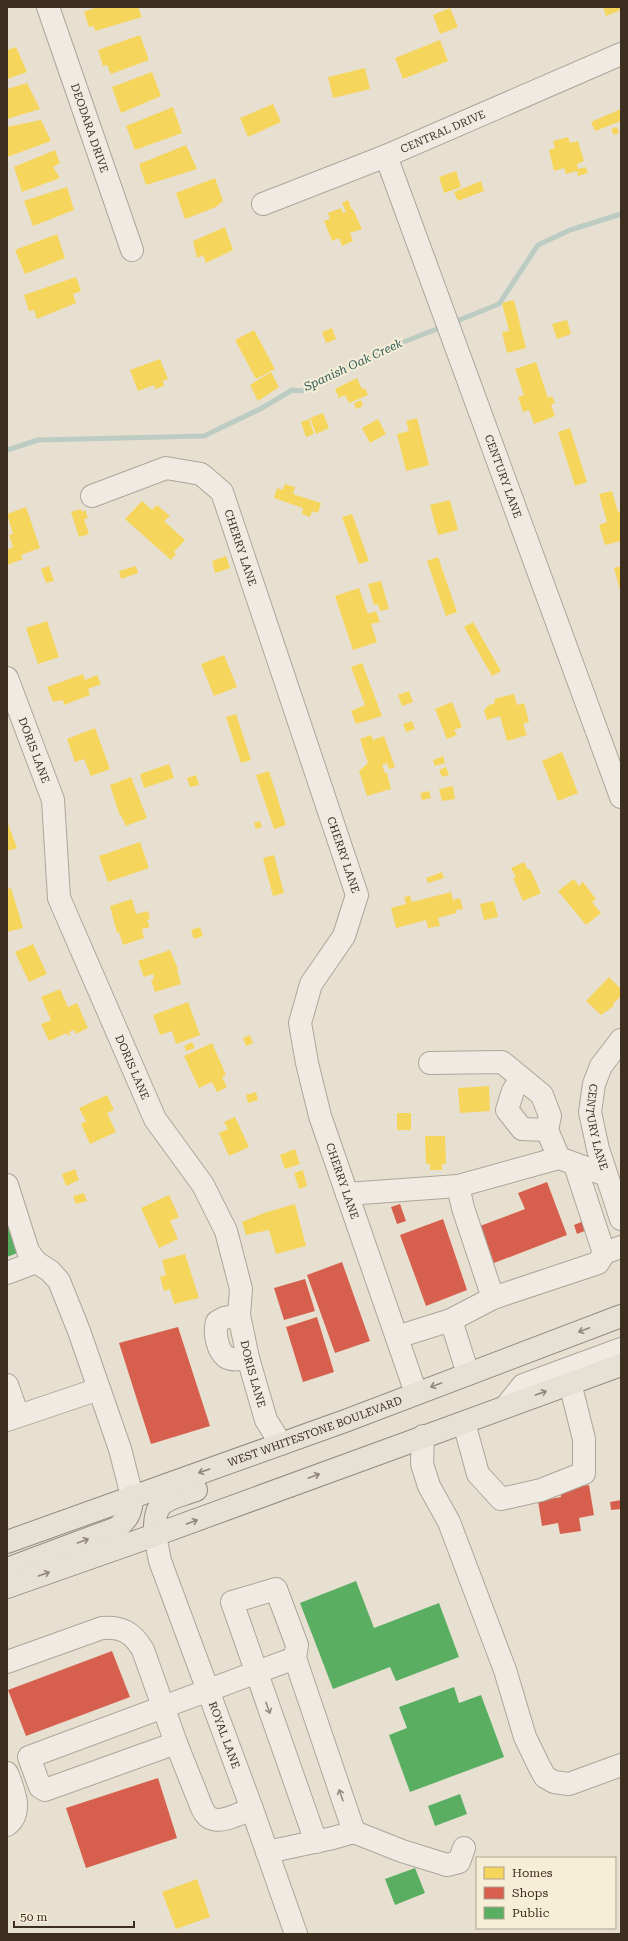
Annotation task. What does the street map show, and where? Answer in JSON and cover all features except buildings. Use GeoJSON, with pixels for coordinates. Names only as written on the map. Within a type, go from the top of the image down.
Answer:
{"type":"FeatureCollection","features":[{"type":"Feature","properties":{"kind":"main road","name":"WEST WHITESTONE BOULEVARD"},"geometry":{"type":"LineString","coordinates":[[7,1542],[345,1421],[621,1316]]}},
{"type":"Feature","properties":{"kind":"main road"},"geometry":{"type":"LineString","coordinates":[[7,1587],[155,1535],[621,1365]]}},
{"type":"Feature","properties":{"kind":"main road"},"geometry":{"type":"LineString","coordinates":[[155,1535],[154,1518],[157,1509],[162,1504],[328,1442],[336,1436],[345,1421]]}},
{"type":"Feature","properties":{"kind":"main road"},"geometry":{"type":"LineString","coordinates":[[7,1569],[118,1528],[128,1517],[132,1507],[132,1496]]}},
{"type":"Feature","properties":{"kind":"street","name":"DEODARA DRIVE"},"geometry":{"type":"LineString","coordinates":[[48,7],[132,250]]}},
{"type":"Feature","properties":{"kind":"street","name":"CENTRAL DRIVE"},"geometry":{"type":"LineString","coordinates":[[263,204],[386,156],[621,54]]}},
{"type":"Feature","properties":{"kind":"street","name":"CENTURY LANE"},"geometry":{"type":"LineString","coordinates":[[386,156],[621,797]]}},
{"type":"Feature","properties":{"kind":"street","name":"CHERRY LANE"},"geometry":{"type":"LineString","coordinates":[[92,496],[166,468],[201,474],[222,492],[357,895],[344,936],[311,984],[300,1024],[307,1063],[320,1116],[416,1393]]}},
{"type":"Feature","properties":{"kind":"street","name":"DORIS LANE"},"geometry":{"type":"LineString","coordinates":[[7,678],[53,800],[59,898],[155,1119],[203,1184],[226,1231],[241,1289],[239,1315],[248,1358],[266,1420],[281,1444]]}},
{"type":"Feature","properties":{"kind":"street","name":"CENTURY LANE"},"geometry":{"type":"LineString","coordinates":[[621,1040],[601,1066],[594,1084],[590,1112],[598,1149],[621,1219]]}},
{"type":"Feature","properties":{"kind":"street"},"geometry":{"type":"LineString","coordinates":[[397,1337],[451,1320],[493,1298],[598,1262],[613,1250],[567,1161],[547,1130],[550,1116],[542,1095],[502,1062],[430,1063]]}},
{"type":"Feature","properties":{"kind":"street"},"geometry":{"type":"LineString","coordinates":[[521,1078],[512,1091],[507,1110],[522,1129],[547,1130]]}},
{"type":"Feature","properties":{"kind":"street"},"geometry":{"type":"LineString","coordinates":[[348,1194],[458,1186],[567,1161],[606,1175]]}},
{"type":"Feature","properties":{"kind":"street"},"geometry":{"type":"LineString","coordinates":[[7,1184],[28,1251],[36,1262],[50,1271],[59,1281],[100,1389],[120,1449],[132,1496]]}},
{"type":"Feature","properties":{"kind":"street"},"geometry":{"type":"LineString","coordinates":[[458,1186],[463,1208],[493,1298]]}},
{"type":"Feature","properties":{"kind":"street"},"geometry":{"type":"LineString","coordinates":[[7,1273],[36,1262]]}},
{"type":"Feature","properties":{"kind":"street"},"geometry":{"type":"LineString","coordinates":[[451,1320],[468,1374]]}},
{"type":"Feature","properties":{"kind":"street"},"geometry":{"type":"LineString","coordinates":[[507,1406],[523,1385],[621,1349]]}},
{"type":"Feature","properties":{"kind":"street"},"geometry":{"type":"LineString","coordinates":[[464,1422],[478,1474],[502,1499],[541,1490],[584,1473],[584,1439],[570,1383]]}},
{"type":"Feature","properties":{"kind":"street"},"geometry":{"type":"LineString","coordinates":[[7,1385],[12,1418],[100,1389]]}},
{"type":"Feature","properties":{"kind":"street"},"geometry":{"type":"LineString","coordinates":[[423,1436],[422,1464],[429,1486],[449,1522],[505,1670],[525,1738],[545,1777],[554,1782],[569,1784],[621,1765]]}},
{"type":"Feature","properties":{"kind":"street","name":"ROYAL LANE"},"geometry":{"type":"LineString","coordinates":[[155,1535],[160,1561],[252,1809],[296,1934]]}},
{"type":"Feature","properties":{"kind":"street"},"geometry":{"type":"LineString","coordinates":[[316,1842],[255,1672],[232,1602],[276,1589],[297,1645],[295,1658],[354,1832]]}},
{"type":"Feature","properties":{"kind":"street"},"geometry":{"type":"LineString","coordinates":[[7,1662],[102,1628],[113,1627],[122,1629],[137,1640],[143,1650],[176,1742],[206,1815],[213,1820],[226,1818],[252,1809]]}},
{"type":"Feature","properties":{"kind":"street"},"geometry":{"type":"LineString","coordinates":[[176,1742],[45,1790],[40,1787],[29,1757],[295,1658]]}},
{"type":"Feature","properties":{"kind":"street"},"geometry":{"type":"LineString","coordinates":[[7,1773],[16,1799],[16,1812],[7,1825]]}},
{"type":"Feature","properties":{"kind":"street"},"geometry":{"type":"LineString","coordinates":[[267,1852],[316,1842],[354,1832],[402,1851],[447,1865],[459,1862],[464,1848]]}},
{"type":"Feature","properties":{"kind":"waterway","name":"Spanish Oak Creek"},"geometry":{"type":"LineString","coordinates":[[452,323],[499,304],[538,245],[570,230],[621,214]]}},
{"type":"Feature","properties":{"kind":"waterway","name":"Spanish Oak Creek"},"geometry":{"type":"LineString","coordinates":[[7,450],[38,440],[204,436],[262,408],[292,390],[302,391],[378,352],[442,327]]}}]}
